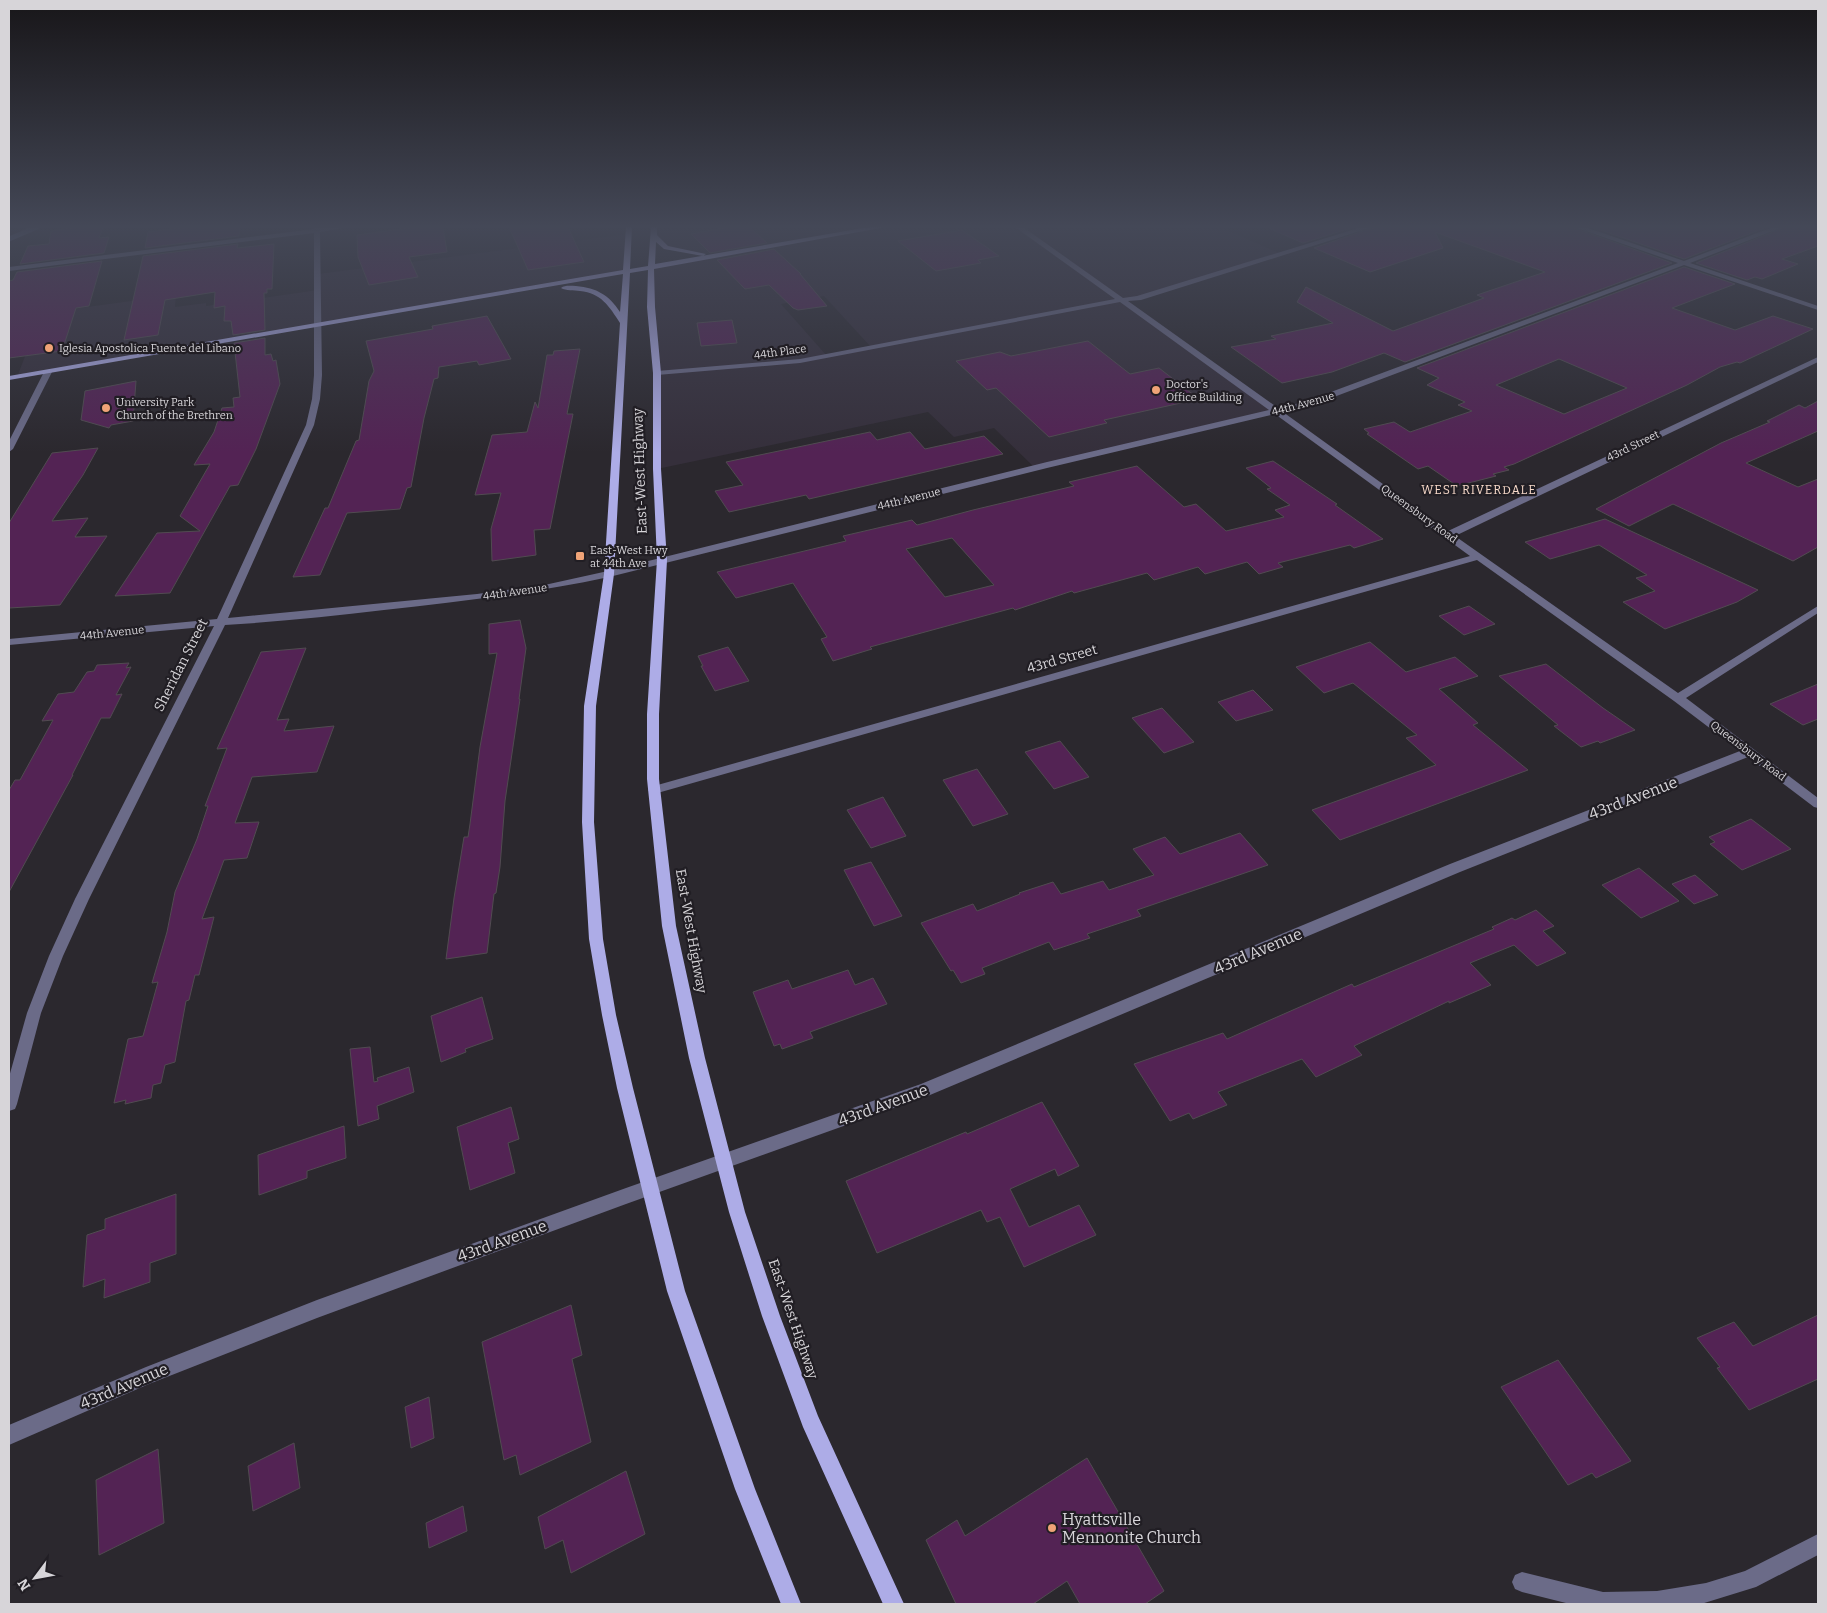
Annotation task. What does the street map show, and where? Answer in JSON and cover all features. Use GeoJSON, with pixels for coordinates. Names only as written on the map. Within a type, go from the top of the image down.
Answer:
{"type":"FeatureCollection","features":[{"type":"Feature","properties":{"kind":"main road"},"geometry":{"type":"LineString","coordinates":[[9,378],[448,302]]}},
{"type":"Feature","properties":{"kind":"main road"},"geometry":{"type":"LineString","coordinates":[[611,302],[623,322]]}},
{"type":"Feature","properties":{"kind":"main road","name":"East-West Highway"},"geometry":{"type":"LineString","coordinates":[[625,302],[610,574],[590,706],[588,822],[596,939],[609,1015],[668,1263],[745,1489],[791,1604]]}},
{"type":"Feature","properties":{"kind":"main road","name":"East-West Highway"},"geometry":{"type":"LineString","coordinates":[[651,302],[656,373],[657,469],[662,560],[653,714],[654,790],[669,926],[697,1058],[737,1212],[771,1316],[810,1420],[894,1604]]}},
{"type":"Feature","properties":{"kind":"street","name":"Sheridan Street"},"geometry":{"type":"LineString","coordinates":[[9,1104],[34,1013],[56,956],[82,899],[221,622],[292,468],[310,424],[316,406],[319,380],[317,302]]}},
{"type":"Feature","properties":{"kind":"street","name":"44th Place"},"geometry":{"type":"LineString","coordinates":[[656,373],[744,368],[800,361],[1110,302]]}},
{"type":"Feature","properties":{"kind":"street","name":"Queensbury Road"},"geometry":{"type":"LineString","coordinates":[[1125,302],[1478,557],[1678,698],[1818,804]]}},
{"type":"Feature","properties":{"kind":"street","name":"44th Avenue"},"geometry":{"type":"LineString","coordinates":[[9,642],[269,619],[487,596],[550,587],[610,574],[1047,465],[1277,411],[1339,394],[1583,302]]}},
{"type":"Feature","properties":{"kind":"street"},"geometry":{"type":"LineString","coordinates":[[1801,302],[1818,308]]}},
{"type":"Feature","properties":{"kind":"street","name":"43rd Street"},"geometry":{"type":"LineString","coordinates":[[1448,535],[1818,359]]}},
{"type":"Feature","properties":{"kind":"street"},"geometry":{"type":"LineString","coordinates":[[9,449],[48,372]]}},
{"type":"Feature","properties":{"kind":"street","name":"43rd Street"},"geometry":{"type":"LineString","coordinates":[[654,790],[1478,557]]}},
{"type":"Feature","properties":{"kind":"street"},"geometry":{"type":"LineString","coordinates":[[1678,698],[1818,609]]}},
{"type":"Feature","properties":{"kind":"street","name":"43rd Avenue"},"geometry":{"type":"LineString","coordinates":[[9,1435],[146,1376],[317,1309],[925,1090],[1455,868],[1749,752]]}},
{"type":"Feature","properties":{"kind":"street"},"geometry":{"type":"LineString","coordinates":[[1522,1582],[1603,1602],[1657,1601],[1706,1593],[1749,1580],[1818,1544]]}},
{"type":"Feature","properties":{"kind":"shaded area"},"geometry":{"type":"Polygon","coordinates":[[[122,302],[175,302],[175,307],[206,303],[206,306],[232,302],[451,302],[17,377],[42,313],[122,302]]]}},
{"type":"Feature","properties":{"kind":"shaded area"},"geometry":{"type":"Polygon","coordinates":[[[652,302],[790,302],[781,304],[827,356],[871,347],[830,302],[1128,302],[1277,411],[1035,468],[994,428],[954,437],[928,412],[657,469],[652,302]]]}},
{"type":"Feature","properties":{"kind":"building"},"geometry":{"type":"Polygon","coordinates":[[[9,302],[90,302],[89,306],[76,308],[62,351],[9,358],[9,302]]]}},
{"type":"Feature","properties":{"kind":"building"},"geometry":{"type":"Polygon","coordinates":[[[133,302],[165,302],[158,335],[124,340],[133,302]]]}},
{"type":"Feature","properties":{"kind":"building"},"geometry":{"type":"Polygon","coordinates":[[[214,302],[264,302],[265,330],[233,335],[231,321],[224,321],[225,306],[214,308],[214,302]]]}},
{"type":"Feature","properties":{"kind":"building"},"geometry":{"type":"Polygon","coordinates":[[[787,302],[824,302],[827,306],[798,310],[787,302]]]}},
{"type":"Feature","properties":{"kind":"building"},"geometry":{"type":"Polygon","coordinates":[[[1297,302],[1336,302],[1393,331],[1472,302],[1566,302],[1405,362],[1384,353],[1332,372],[1282,383],[1231,347],[1276,339],[1271,336],[1333,323],[1297,302]]]}},
{"type":"Feature","properties":{"kind":"building"},"geometry":{"type":"Polygon","coordinates":[[[1591,302],[1687,302],[1672,308],[1735,330],[1773,316],[1813,329],[1740,363],[1737,362],[1720,367],[1687,385],[1504,467],[1509,470],[1493,474],[1496,476],[1457,486],[1428,466],[1418,469],[1367,434],[1369,433],[1364,429],[1394,422],[1410,432],[1472,411],[1458,405],[1465,402],[1427,385],[1439,378],[1417,368],[1591,302]],[[1559,359],[1496,385],[1564,414],[1627,388],[1559,359]]]}},
{"type":"Feature","properties":{"kind":"building"},"geometry":{"type":"Polygon","coordinates":[[[487,316],[511,359],[479,365],[477,361],[439,367],[438,378],[434,379],[424,418],[411,487],[407,488],[400,509],[347,513],[320,575],[293,577],[325,508],[328,508],[356,441],[359,440],[369,381],[374,371],[366,341],[433,329],[432,326],[487,316]]]}},
{"type":"Feature","properties":{"kind":"building"},"geometry":{"type":"Polygon","coordinates":[[[732,320],[737,343],[701,346],[697,323],[732,320]]]}},
{"type":"Feature","properties":{"kind":"building"},"geometry":{"type":"Polygon","coordinates":[[[265,338],[265,355],[271,354],[273,361],[276,360],[280,384],[256,449],[238,485],[230,486],[170,593],[115,596],[157,533],[200,531],[180,516],[210,464],[194,465],[214,432],[222,408],[234,407],[233,398],[240,397],[234,343],[265,338]]]}},
{"type":"Feature","properties":{"kind":"building"},"geometry":{"type":"Polygon","coordinates":[[[1088,341],[1130,374],[1159,368],[1199,399],[1104,420],[1107,423],[1049,437],[996,388],[987,390],[956,361],[1000,352],[1011,356],[1088,341]]]}},
{"type":"Feature","properties":{"kind":"building"},"geometry":{"type":"Polygon","coordinates":[[[580,349],[567,414],[573,414],[550,529],[534,530],[536,555],[492,561],[491,529],[501,493],[475,495],[492,435],[527,432],[535,402],[538,408],[547,355],[553,355],[554,351],[580,349]]]}},
{"type":"Feature","properties":{"kind":"building","name":"University Park Church of the Brethren"},"geometry":{"type":"Polygon","coordinates":[[[136,381],[133,421],[111,425],[109,428],[81,420],[85,391],[136,381]]]}},
{"type":"Feature","properties":{"kind":"building"},"geometry":{"type":"Polygon","coordinates":[[[1818,401],[1818,431],[1746,463],[1798,487],[1818,479],[1818,547],[1793,561],[1673,504],[1629,526],[1596,509],[1721,443],[1770,422],[1767,421],[1799,405],[1805,408],[1818,401]]]}},
{"type":"Feature","properties":{"kind":"building"},"geometry":{"type":"Polygon","coordinates":[[[870,432],[877,440],[910,432],[925,449],[984,436],[1003,454],[809,499],[806,495],[729,512],[715,491],[743,485],[726,462],[870,432]]]}},
{"type":"Feature","properties":{"kind":"building"},"geometry":{"type":"Polygon","coordinates":[[[98,448],[83,475],[52,521],[88,518],[75,537],[107,536],[60,605],[9,608],[9,523],[52,453],[98,448]]]}},
{"type":"Feature","properties":{"kind":"building"},"geometry":{"type":"Polygon","coordinates":[[[1273,461],[1337,504],[1335,505],[1383,539],[1354,548],[1350,545],[1278,563],[1283,567],[1259,574],[1247,562],[1205,574],[1198,567],[1154,580],[1147,573],[1074,593],[1072,591],[1015,610],[1013,608],[870,647],[872,649],[833,661],[821,639],[827,637],[793,583],[736,598],[717,572],[846,541],[843,536],[912,520],[917,525],[1074,486],[1069,482],[1137,466],[1184,507],[1196,504],[1226,531],[1284,517],[1275,510],[1290,505],[1267,489],[1271,488],[1246,468],[1273,461]],[[952,538],[906,549],[945,597],[994,585],[952,538]]]}},
{"type":"Feature","properties":{"kind":"building"},"geometry":{"type":"Polygon","coordinates":[[[1605,519],[1758,590],[1737,602],[1665,629],[1623,602],[1655,591],[1636,578],[1647,575],[1599,545],[1550,559],[1525,542],[1605,519]]]}},
{"type":"Feature","properties":{"kind":"building"},"geometry":{"type":"Polygon","coordinates":[[[1469,606],[1495,624],[1464,635],[1439,616],[1469,606]]]}},
{"type":"Feature","properties":{"kind":"building"},"geometry":{"type":"Polygon","coordinates":[[[520,620],[526,648],[505,801],[500,867],[496,893],[494,894],[487,953],[446,959],[464,837],[468,837],[480,747],[497,653],[489,654],[489,624],[520,620]]]}},
{"type":"Feature","properties":{"kind":"building"},"geometry":{"type":"Polygon","coordinates":[[[1370,642],[1406,672],[1455,657],[1478,676],[1439,689],[1478,723],[1473,725],[1528,770],[1340,840],[1312,810],[1436,765],[1406,738],[1417,735],[1353,683],[1324,693],[1296,667],[1370,642]]]}},
{"type":"Feature","properties":{"kind":"building"},"geometry":{"type":"Polygon","coordinates":[[[728,647],[749,681],[715,691],[701,666],[703,666],[698,656],[728,647]]]}},
{"type":"Feature","properties":{"kind":"building"},"geometry":{"type":"Polygon","coordinates":[[[306,648],[277,720],[289,719],[284,731],[334,726],[317,772],[252,777],[235,823],[259,822],[247,858],[224,860],[202,919],[214,917],[199,975],[195,975],[189,1000],[186,1001],[175,1062],[165,1065],[161,1083],[153,1085],[151,1098],[125,1104],[126,1100],[114,1103],[128,1039],[143,1036],[158,982],[152,983],[167,932],[175,892],[197,839],[208,806],[205,806],[227,748],[217,749],[261,652],[306,648]]]}},
{"type":"Feature","properties":{"kind":"building"},"geometry":{"type":"Polygon","coordinates":[[[129,663],[126,668],[131,667],[116,695],[122,694],[110,718],[101,718],[73,775],[9,892],[9,790],[15,780],[20,780],[53,720],[42,721],[58,694],[74,692],[87,672],[94,671],[97,665],[129,663]]]}},
{"type":"Feature","properties":{"kind":"building"},"geometry":{"type":"Polygon","coordinates":[[[1546,664],[1635,730],[1600,743],[1598,741],[1581,747],[1554,726],[1558,725],[1499,676],[1546,664]]]}},
{"type":"Feature","properties":{"kind":"building"},"geometry":{"type":"Polygon","coordinates":[[[1818,684],[1818,719],[1803,725],[1770,704],[1818,684]]]}},
{"type":"Feature","properties":{"kind":"building"},"geometry":{"type":"Polygon","coordinates":[[[1253,690],[1273,710],[1236,721],[1218,702],[1253,690]]]}},
{"type":"Feature","properties":{"kind":"building"},"geometry":{"type":"Polygon","coordinates":[[[1162,708],[1194,742],[1164,753],[1132,718],[1162,708]]]}},
{"type":"Feature","properties":{"kind":"building"},"geometry":{"type":"Polygon","coordinates":[[[1060,741],[1089,777],[1054,789],[1025,752],[1060,741]]]}},
{"type":"Feature","properties":{"kind":"building"},"geometry":{"type":"Polygon","coordinates":[[[977,769],[1008,814],[973,826],[943,780],[977,769]]]}},
{"type":"Feature","properties":{"kind":"building"},"geometry":{"type":"Polygon","coordinates":[[[883,797],[906,836],[871,848],[847,810],[883,797]]]}},
{"type":"Feature","properties":{"kind":"building"},"geometry":{"type":"Polygon","coordinates":[[[1751,819],[1791,849],[1742,870],[1710,844],[1715,842],[1709,837],[1751,819]]]}},
{"type":"Feature","properties":{"kind":"building"},"geometry":{"type":"Polygon","coordinates":[[[1240,833],[1268,865],[1137,910],[1141,916],[1087,934],[1090,938],[1054,950],[1049,942],[982,968],[985,974],[961,983],[953,970],[951,971],[921,923],[973,904],[977,911],[1019,893],[1053,882],[1061,894],[1103,881],[1109,890],[1154,875],[1133,849],[1165,837],[1180,854],[1240,833]]]}},
{"type":"Feature","properties":{"kind":"building"},"geometry":{"type":"Polygon","coordinates":[[[871,862],[902,916],[874,926],[844,870],[871,862]]]}},
{"type":"Feature","properties":{"kind":"building"},"geometry":{"type":"Polygon","coordinates":[[[1639,868],[1679,901],[1641,918],[1602,885],[1639,868]]]}},
{"type":"Feature","properties":{"kind":"building"},"geometry":{"type":"Polygon","coordinates":[[[1695,875],[1718,895],[1694,904],[1672,884],[1695,875]]]}},
{"type":"Feature","properties":{"kind":"building"},"geometry":{"type":"Polygon","coordinates":[[[1536,910],[1554,926],[1543,931],[1566,953],[1537,966],[1514,945],[1470,963],[1491,985],[1449,1003],[1449,1001],[1354,1046],[1362,1055],[1316,1077],[1302,1059],[1218,1092],[1227,1105],[1193,1119],[1189,1113],[1170,1121],[1134,1064],[1223,1033],[1227,1039],[1352,984],[1354,987],[1494,929],[1492,927],[1512,918],[1515,920],[1536,910]]]}},
{"type":"Feature","properties":{"kind":"building"},"geometry":{"type":"Polygon","coordinates":[[[848,970],[855,985],[873,978],[887,1004],[810,1032],[813,1038],[782,1049],[780,1044],[774,1046],[753,992],[788,980],[792,989],[848,970]]]}},
{"type":"Feature","properties":{"kind":"building"},"geometry":{"type":"Polygon","coordinates":[[[482,997],[493,1039],[465,1049],[466,1052],[441,1062],[431,1016],[482,997]]]}},
{"type":"Feature","properties":{"kind":"building"},"geometry":{"type":"Polygon","coordinates":[[[370,1047],[374,1082],[378,1081],[377,1078],[409,1067],[414,1092],[377,1106],[379,1119],[358,1126],[350,1049],[370,1047]]]}},
{"type":"Feature","properties":{"kind":"building"},"geometry":{"type":"Polygon","coordinates":[[[1042,1102],[1079,1166],[1058,1176],[1055,1169],[1010,1189],[1029,1227],[1079,1205],[1096,1235],[1024,1267],[1000,1217],[987,1222],[981,1210],[877,1253],[846,1181],[966,1132],[967,1134],[1042,1102]]]}},
{"type":"Feature","properties":{"kind":"building"},"geometry":{"type":"Polygon","coordinates":[[[511,1107],[519,1139],[508,1143],[515,1173],[470,1190],[457,1127],[511,1107]]]}},
{"type":"Feature","properties":{"kind":"building"},"geometry":{"type":"Polygon","coordinates":[[[344,1126],[346,1158],[307,1171],[307,1178],[259,1195],[258,1155],[344,1126]]]}},
{"type":"Feature","properties":{"kind":"building"},"geometry":{"type":"Polygon","coordinates":[[[176,1194],[176,1254],[150,1263],[150,1282],[104,1298],[105,1279],[83,1287],[87,1235],[105,1229],[105,1219],[176,1194]]]}},
{"type":"Feature","properties":{"kind":"building"},"geometry":{"type":"Polygon","coordinates":[[[571,1305],[582,1355],[572,1359],[591,1442],[520,1475],[516,1455],[504,1460],[482,1342],[571,1305]]]}},
{"type":"Feature","properties":{"kind":"building"},"geometry":{"type":"Polygon","coordinates":[[[1818,1315],[1818,1379],[1749,1410],[1717,1368],[1720,1367],[1697,1338],[1734,1322],[1753,1346],[1818,1315]]]}},
{"type":"Feature","properties":{"kind":"building"},"geometry":{"type":"Polygon","coordinates":[[[1558,1360],[1631,1461],[1596,1478],[1592,1473],[1568,1485],[1501,1387],[1558,1360]]]}},
{"type":"Feature","properties":{"kind":"building"},"geometry":{"type":"Polygon","coordinates":[[[429,1397],[434,1438],[411,1448],[405,1407],[429,1397]]]}},
{"type":"Feature","properties":{"kind":"building"},"geometry":{"type":"Polygon","coordinates":[[[294,1443],[300,1488],[253,1511],[248,1466],[294,1443]]]}},
{"type":"Feature","properties":{"kind":"building"},"geometry":{"type":"Polygon","coordinates":[[[158,1449],[164,1523],[99,1555],[96,1480],[158,1449]]]}},
{"type":"Feature","properties":{"kind":"building","name":"Hyattsville Mennonite Church"},"geometry":{"type":"Polygon","coordinates":[[[1087,1458],[1164,1591],[1145,1604],[1080,1604],[1067,1581],[1033,1604],[956,1604],[926,1540],[957,1520],[965,1536],[1087,1458]]]}},
{"type":"Feature","properties":{"kind":"building"},"geometry":{"type":"Polygon","coordinates":[[[626,1471],[645,1534],[571,1573],[563,1540],[545,1549],[538,1517],[626,1471]]]}},
{"type":"Feature","properties":{"kind":"building"},"geometry":{"type":"Polygon","coordinates":[[[463,1506],[467,1531],[429,1548],[426,1523],[463,1506]]]}},
{"type":"Feature","properties":{"kind":"place","name":"Iglesia Apostolica Fuente del Libano"},"geometry":{"type":"Point","coordinates":[49,348]}},
{"type":"Feature","properties":{"kind":"place","name":"Doctor's Office Building"},"geometry":{"type":"Point","coordinates":[1156,390]}},
{"type":"Feature","properties":{"kind":"place","name":"University Park Church of the Brethren"},"geometry":{"type":"Point","coordinates":[106,408]}},
{"type":"Feature","properties":{"kind":"place","name":"East-West Hwy at 44th Ave"},"geometry":{"type":"Point","coordinates":[580,556]}},
{"type":"Feature","properties":{"kind":"place","name":"Hyattsville Mennonite Church"},"geometry":{"type":"Point","coordinates":[1052,1528]}},
{"type":"Feature","properties":{"kind":"district","name":"WEST RIVERDALE"},"geometry":{"type":"Point","coordinates":[1479,490]}}]}
